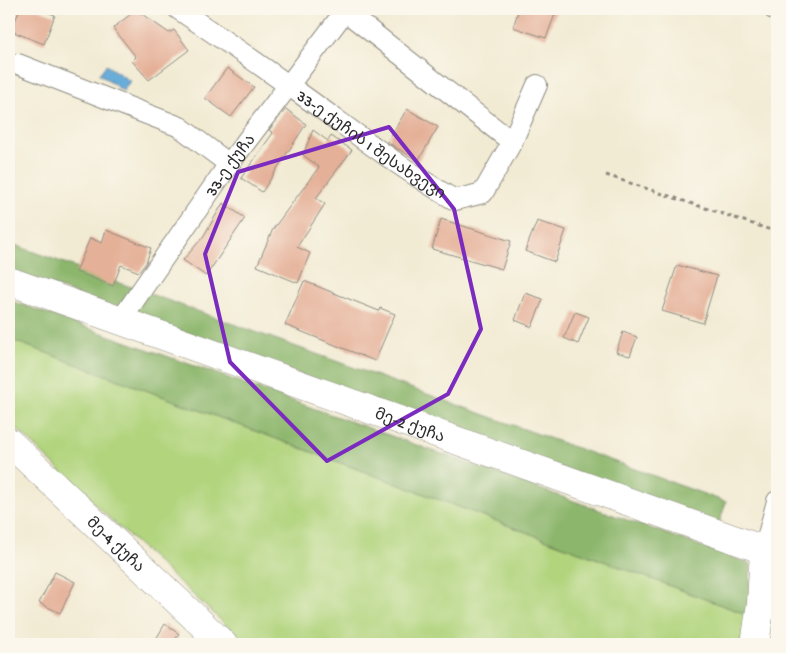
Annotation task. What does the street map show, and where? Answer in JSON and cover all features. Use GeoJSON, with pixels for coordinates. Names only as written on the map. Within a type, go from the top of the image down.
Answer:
{"type":"FeatureCollection","features":[{"type":"Feature","properties":{"kind":"main road","name":"მე-2 ქუჩა"},"geometry":{"type":"LineString","coordinates":[[9,281],[771,553]]}},
{"type":"Feature","properties":{"kind":"main road","name":"მე-4 ქუჩა"},"geometry":{"type":"LineString","coordinates":[[9,442],[223,644]]}},
{"type":"Feature","properties":{"kind":"main road"},"geometry":{"type":"LineString","coordinates":[[755,644],[771,553]]}},
{"type":"Feature","properties":{"kind":"street","name":"33-ე ქუჩის I შესახვევი"},"geometry":{"type":"LineString","coordinates":[[178,9],[289,85],[373,148],[419,179],[455,200],[483,193],[512,142],[537,84]]}},
{"type":"Feature","properties":{"kind":"street","name":"33-ე ქუჩა"},"geometry":{"type":"LineString","coordinates":[[120,321],[229,164],[345,11],[512,142]]}},
{"type":"Feature","properties":{"kind":"street"},"geometry":{"type":"LineString","coordinates":[[18,64],[180,127],[229,164]]}},
{"type":"Feature","properties":{"kind":"street"},"geometry":{"type":"LineString","coordinates":[[771,553],[777,501]]}},
{"type":"Feature","properties":{"kind":"path"},"geometry":{"type":"LineString","coordinates":[[606,175],[777,232]]}},
{"type":"Feature","properties":{"kind":"highlighted area"},"geometry":{"type":"Polygon","coordinates":[[[389,127],[454,209],[481,329],[448,394],[327,461],[230,362],[205,254],[238,172],[389,127]]]}},
{"type":"Feature","properties":{"kind":"green space"},"geometry":{"type":"Polygon","coordinates":[[[9,243],[726,502],[719,524],[9,270],[9,243]]]}},
{"type":"Feature","properties":{"kind":"green space"},"geometry":{"type":"Polygon","coordinates":[[[9,300],[751,564],[748,615],[9,339],[9,300]]]}},
{"type":"Feature","properties":{"kind":"green space"},"geometry":{"type":"Polygon","coordinates":[[[9,339],[748,615],[741,644],[247,644],[107,516],[9,421],[9,339]]]}},
{"type":"Feature","properties":{"kind":"water"},"geometry":{"type":"Polygon","coordinates":[[[106,65],[130,81],[123,91],[99,74],[106,65]]]}},
{"type":"Feature","properties":{"kind":"building"},"geometry":{"type":"Polygon","coordinates":[[[20,9],[38,9],[55,15],[44,44],[11,31],[20,9]]]}},
{"type":"Feature","properties":{"kind":"building"},"geometry":{"type":"Polygon","coordinates":[[[519,9],[557,9],[546,38],[513,27],[519,9]]]}},
{"type":"Feature","properties":{"kind":"building"},"geometry":{"type":"Polygon","coordinates":[[[136,10],[169,33],[174,30],[189,50],[149,80],[132,61],[136,57],[113,28],[136,10]]]}},
{"type":"Feature","properties":{"kind":"building"},"geometry":{"type":"Polygon","coordinates":[[[227,68],[254,87],[231,117],[205,98],[227,68]]]}},
{"type":"Feature","properties":{"kind":"building"},"geometry":{"type":"Polygon","coordinates":[[[286,109],[306,124],[262,192],[241,178],[273,133],[269,130],[286,109]]]}},
{"type":"Feature","properties":{"kind":"building"},"geometry":{"type":"Polygon","coordinates":[[[407,109],[438,127],[418,161],[387,142],[407,109]]]}},
{"type":"Feature","properties":{"kind":"building"},"geometry":{"type":"Polygon","coordinates":[[[313,130],[328,141],[331,136],[352,150],[316,198],[325,204],[297,247],[310,253],[298,283],[257,266],[273,229],[319,167],[303,155],[313,130]]]}},
{"type":"Feature","properties":{"kind":"building"},"geometry":{"type":"Polygon","coordinates":[[[223,203],[245,218],[206,276],[183,260],[203,237],[223,203]]]}},
{"type":"Feature","properties":{"kind":"building"},"geometry":{"type":"Polygon","coordinates":[[[441,219],[511,241],[502,269],[432,249],[441,219]]]}},
{"type":"Feature","properties":{"kind":"building"},"geometry":{"type":"Polygon","coordinates":[[[537,221],[566,230],[555,262],[525,251],[537,221]]]}},
{"type":"Feature","properties":{"kind":"building"},"geometry":{"type":"Polygon","coordinates":[[[106,230],[151,248],[146,263],[139,272],[121,265],[113,286],[76,272],[90,238],[102,243],[106,230]]]}},
{"type":"Feature","properties":{"kind":"building"},"geometry":{"type":"Polygon","coordinates":[[[677,265],[717,276],[703,323],[662,311],[677,265]]]}},
{"type":"Feature","properties":{"kind":"building"},"geometry":{"type":"Polygon","coordinates":[[[304,281],[379,311],[380,308],[395,314],[375,361],[285,325],[304,281]]]}},
{"type":"Feature","properties":{"kind":"building"},"geometry":{"type":"Polygon","coordinates":[[[525,293],[543,299],[532,327],[515,320],[525,293]]]}},
{"type":"Feature","properties":{"kind":"building"},"geometry":{"type":"Polygon","coordinates":[[[575,312],[589,317],[578,344],[564,338],[575,312]]]}},
{"type":"Feature","properties":{"kind":"building"},"geometry":{"type":"Polygon","coordinates":[[[623,332],[637,337],[630,356],[616,352],[623,332]]]}},
{"type":"Feature","properties":{"kind":"building"},"geometry":{"type":"Polygon","coordinates":[[[55,572],[75,582],[60,613],[39,603],[55,572]]]}},
{"type":"Feature","properties":{"kind":"building"},"geometry":{"type":"Polygon","coordinates":[[[165,624],[179,634],[171,644],[153,644],[165,624]]]}}]}
